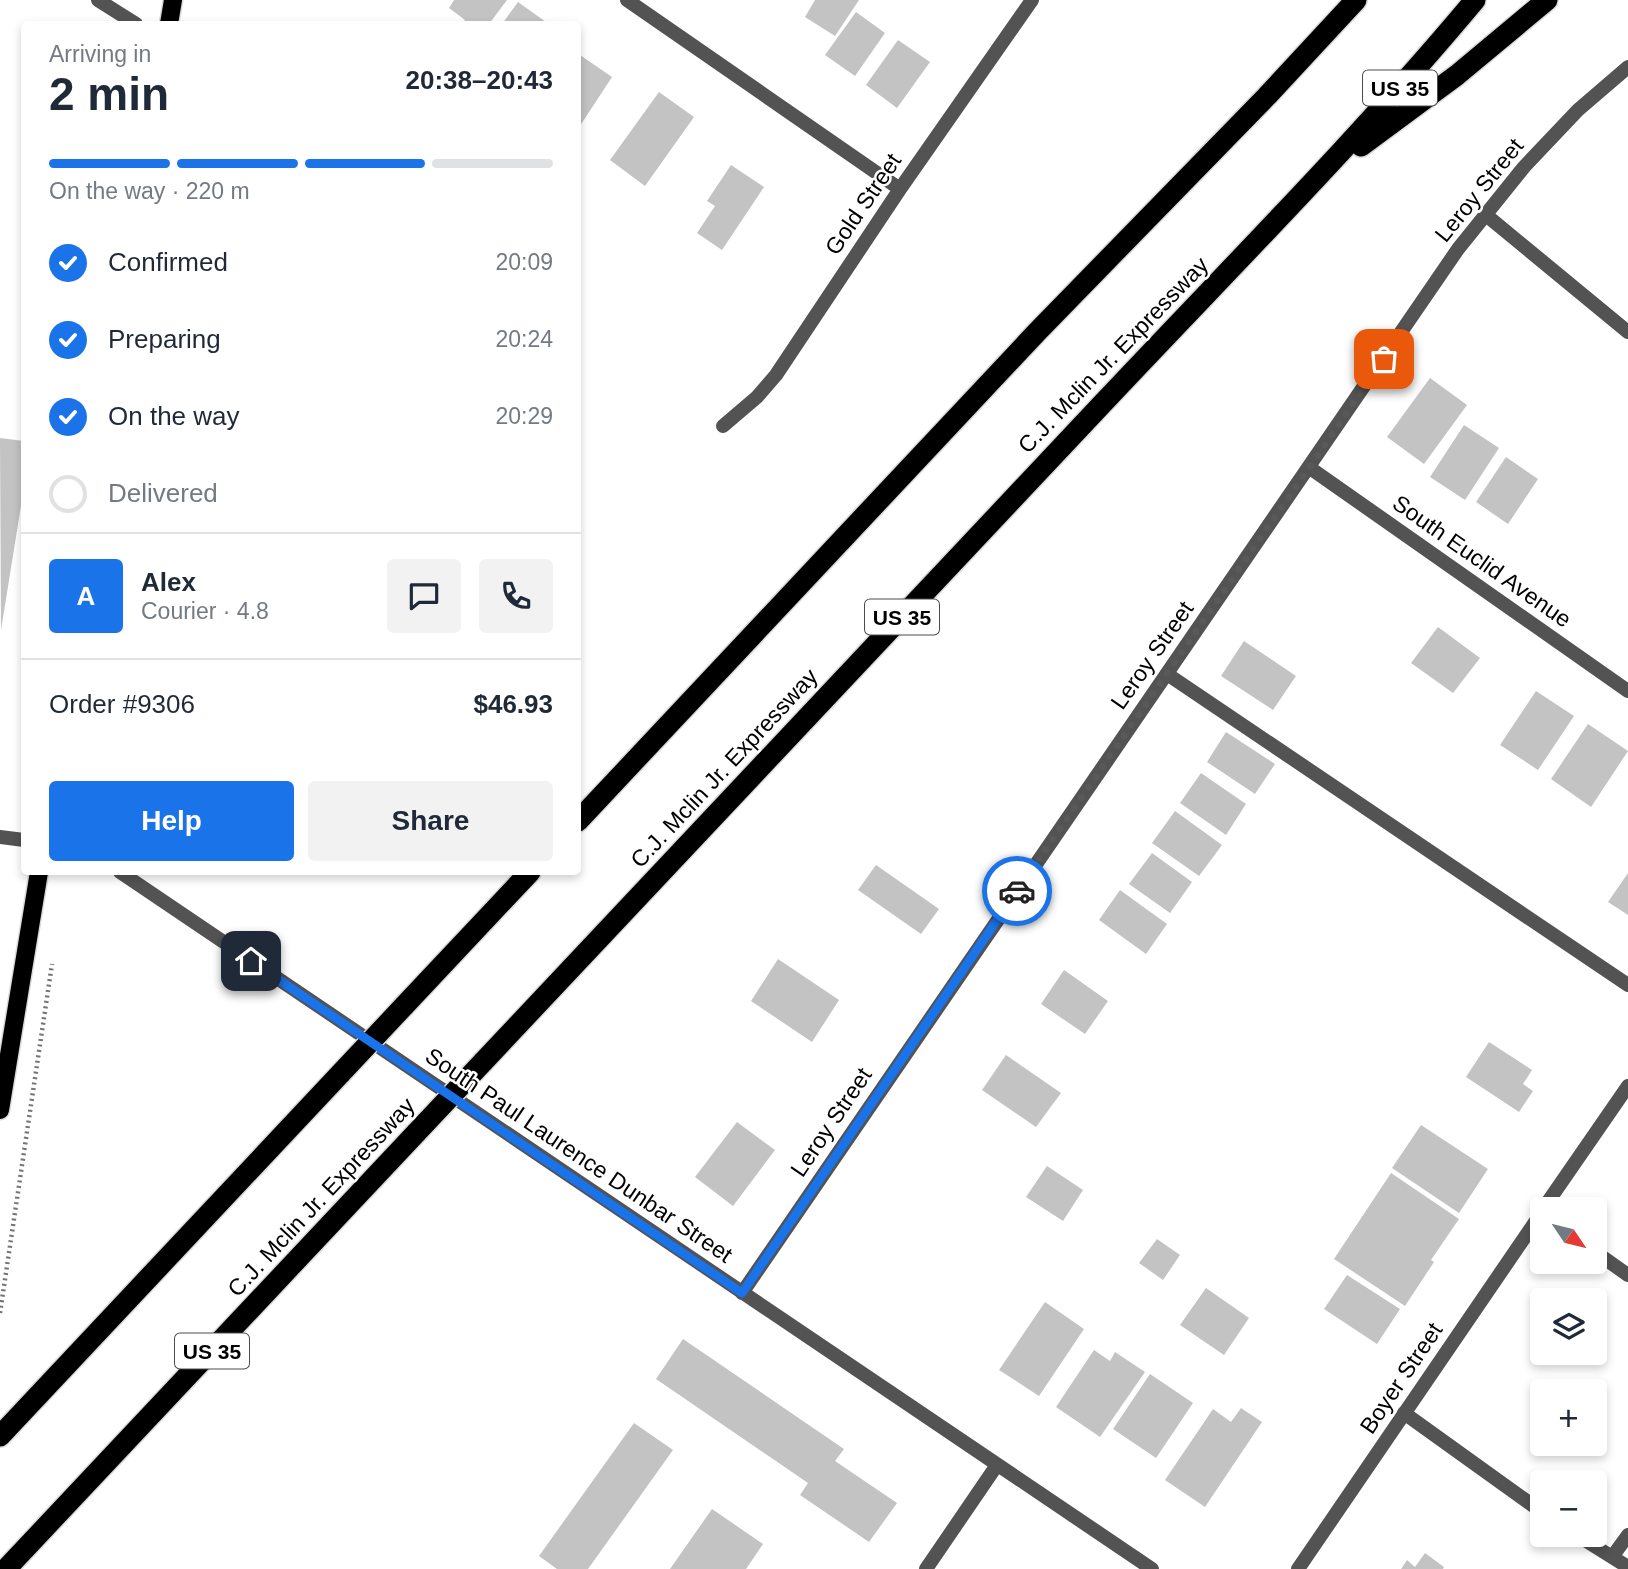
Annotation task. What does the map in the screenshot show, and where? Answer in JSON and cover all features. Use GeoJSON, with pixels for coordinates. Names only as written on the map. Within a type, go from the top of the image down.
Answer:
{"type":"FeatureCollection","features":[{"type":"Feature","properties":{"kind":"highway"},"geometry":{"type":"LineString","coordinates":[[581,818],[1028,342],[1267,96],[1356,0]]}},
{"type":"Feature","properties":{"kind":"highway","name":"C.J. Mclin Jr. Expressway"},"geometry":{"type":"LineString","coordinates":[[6,1569],[1132,372],[1322,174],[1409,79],[1475,0]]}},
{"type":"Feature","properties":{"kind":"highway"},"geometry":{"type":"LineString","coordinates":[[1322,174],[1457,75],[1547,0]]}},
{"type":"Feature","properties":{"kind":"highway"},"geometry":{"type":"LineString","coordinates":[[0,1436],[527,875]]}},
{"type":"Feature","properties":{"kind":"main road"},"geometry":{"type":"LineString","coordinates":[[170,21],[173,0]]}},
{"type":"Feature","properties":{"kind":"main road"},"geometry":{"type":"LineString","coordinates":[[0,1110],[39,875]]}},
{"type":"Feature","properties":{"kind":"street"},"geometry":{"type":"LineString","coordinates":[[98,0],[131,21]]}},
{"type":"Feature","properties":{"kind":"street"},"geometry":{"type":"LineString","coordinates":[[627,0],[900,189]]}},
{"type":"Feature","properties":{"kind":"street","name":"Gold Street"},"geometry":{"type":"LineString","coordinates":[[723,426],[757,397],[776,375],[900,189],[1032,0]]}},
{"type":"Feature","properties":{"kind":"street","name":"Leroy Street"},"geometry":{"type":"LineString","coordinates":[[742,1293],[1458,249],[1524,167],[1577,110],[1628,67]]}},
{"type":"Feature","properties":{"kind":"street"},"geometry":{"type":"LineString","coordinates":[[1486,215],[1628,332]]}},
{"type":"Feature","properties":{"kind":"street","name":"South Euclid Avenue"},"geometry":{"type":"LineString","coordinates":[[1310,468],[1628,691]]}},
{"type":"Feature","properties":{"kind":"street"},"geometry":{"type":"LineString","coordinates":[[1167,674],[1628,985]]}},
{"type":"Feature","properties":{"kind":"street"},"geometry":{"type":"LineString","coordinates":[[0,836],[21,840]]}},
{"type":"Feature","properties":{"kind":"street","name":"South Paul Laurence Dunbar Street"},"geometry":{"type":"LineString","coordinates":[[124,875],[1152,1569]]}},
{"type":"Feature","properties":{"kind":"street","name":"Boyer Street"},"geometry":{"type":"LineString","coordinates":[[1552,1197],[1628,1086]]}},
{"type":"Feature","properties":{"kind":"street","name":"Boyer Street"},"geometry":{"type":"LineString","coordinates":[[1298,1569],[1530,1229]]}},
{"type":"Feature","properties":{"kind":"street"},"geometry":{"type":"LineString","coordinates":[[1607,1260],[1628,1275]]}},
{"type":"Feature","properties":{"kind":"street"},"geometry":{"type":"LineString","coordinates":[[1404,1413],[1530,1503]]}},
{"type":"Feature","properties":{"kind":"street"},"geometry":{"type":"LineString","coordinates":[[926,1569],[998,1465]]}},
{"type":"Feature","properties":{"kind":"street"},"geometry":{"type":"LineString","coordinates":[[1612,1557],[1628,1535]]}},
{"type":"Feature","properties":{"kind":"street"},"geometry":{"type":"LineString","coordinates":[[1596,1547],[1628,1567]]}},
{"type":"Feature","properties":{"kind":"path"},"geometry":{"type":"LineString","coordinates":[[0,1313],[54,953]]}},
{"type":"Feature","properties":{"kind":"building"},"geometry":{"type":"Polygon","coordinates":[[[454,0],[507,0],[491,21],[464,21],[449,8],[454,0]]]}},
{"type":"Feature","properties":{"kind":"building"},"geometry":{"type":"Polygon","coordinates":[[[815,0],[859,0],[835,36],[805,17],[815,0]]]}},
{"type":"Feature","properties":{"kind":"building"},"geometry":{"type":"Polygon","coordinates":[[[518,2],[545,21],[504,21],[518,2]]]}},
{"type":"Feature","properties":{"kind":"building"},"geometry":{"type":"Polygon","coordinates":[[[856,12],[885,33],[855,76],[825,55],[856,12]]]}},
{"type":"Feature","properties":{"kind":"building"},"geometry":{"type":"Polygon","coordinates":[[[898,40],[930,62],[897,108],[866,85],[898,40]]]}},
{"type":"Feature","properties":{"kind":"building"},"geometry":{"type":"Polygon","coordinates":[[[581,56],[612,77],[581,124],[581,56]]]}},
{"type":"Feature","properties":{"kind":"building"},"geometry":{"type":"Polygon","coordinates":[[[659,92],[694,117],[645,186],[610,160],[659,92]]]}},
{"type":"Feature","properties":{"kind":"building"},"geometry":{"type":"Polygon","coordinates":[[[731,165],[764,187],[722,250],[697,233],[715,206],[707,201],[731,165]]]}},
{"type":"Feature","properties":{"kind":"building"},"geometry":{"type":"Polygon","coordinates":[[[1430,378],[1467,405],[1424,464],[1387,437],[1430,378]]]}},
{"type":"Feature","properties":{"kind":"building"},"geometry":{"type":"Polygon","coordinates":[[[1464,425],[1499,448],[1465,500],[1430,477],[1464,425]]]}},
{"type":"Feature","properties":{"kind":"building"},"geometry":{"type":"Polygon","coordinates":[[[0,438],[21,441],[21,506],[1,630],[0,438]]]}},
{"type":"Feature","properties":{"kind":"building"},"geometry":{"type":"Polygon","coordinates":[[[1506,457],[1538,479],[1508,524],[1476,502],[1506,457]]]}},
{"type":"Feature","properties":{"kind":"building"},"geometry":{"type":"Polygon","coordinates":[[[1438,627],[1480,658],[1453,693],[1411,663],[1438,627]]]}},
{"type":"Feature","properties":{"kind":"building"},"geometry":{"type":"Polygon","coordinates":[[[1244,641],[1296,676],[1273,710],[1221,676],[1244,641]]]}},
{"type":"Feature","properties":{"kind":"building"},"geometry":{"type":"Polygon","coordinates":[[[1536,691],[1574,716],[1538,770],[1500,745],[1536,691]]]}},
{"type":"Feature","properties":{"kind":"building"},"geometry":{"type":"Polygon","coordinates":[[[1588,724],[1628,751],[1591,807],[1551,779],[1588,724]]]}},
{"type":"Feature","properties":{"kind":"building"},"geometry":{"type":"Polygon","coordinates":[[[1226,732],[1275,764],[1255,794],[1207,762],[1226,732]]]}},
{"type":"Feature","properties":{"kind":"building"},"geometry":{"type":"Polygon","coordinates":[[[1201,773],[1246,804],[1226,835],[1180,803],[1201,773]]]}},
{"type":"Feature","properties":{"kind":"building"},"geometry":{"type":"Polygon","coordinates":[[[1175,811],[1222,845],[1199,876],[1152,843],[1175,811]]]}},
{"type":"Feature","properties":{"kind":"building"},"geometry":{"type":"Polygon","coordinates":[[[1152,853],[1192,882],[1170,913],[1129,884],[1152,853]]]}},
{"type":"Feature","properties":{"kind":"building"},"geometry":{"type":"Polygon","coordinates":[[[876,865],[939,909],[921,934],[858,890],[876,865]]]}},
{"type":"Feature","properties":{"kind":"building"},"geometry":{"type":"Polygon","coordinates":[[[1628,873],[1628,915],[1608,902],[1628,873]]]}},
{"type":"Feature","properties":{"kind":"building"},"geometry":{"type":"Polygon","coordinates":[[[1120,890],[1167,924],[1146,954],[1099,920],[1120,890]]]}},
{"type":"Feature","properties":{"kind":"building"},"geometry":{"type":"Polygon","coordinates":[[[778,959],[839,1000],[812,1042],[751,1001],[778,959]]]}},
{"type":"Feature","properties":{"kind":"building"},"geometry":{"type":"Polygon","coordinates":[[[1064,970],[1108,1001],[1085,1034],[1041,1004],[1064,970]]]}},
{"type":"Feature","properties":{"kind":"building"},"geometry":{"type":"Polygon","coordinates":[[[1489,1042],[1532,1070],[1523,1084],[1533,1091],[1519,1112],[1466,1077],[1489,1042]]]}},
{"type":"Feature","properties":{"kind":"building"},"geometry":{"type":"Polygon","coordinates":[[[1006,1055],[1061,1093],[1036,1127],[982,1090],[1006,1055]]]}},
{"type":"Feature","properties":{"kind":"building"},"geometry":{"type":"Polygon","coordinates":[[[737,1122],[775,1150],[733,1206],[695,1177],[737,1122]]]}},
{"type":"Feature","properties":{"kind":"building"},"geometry":{"type":"Polygon","coordinates":[[[1421,1125],[1488,1169],[1459,1213],[1392,1168],[1421,1125]]]}},
{"type":"Feature","properties":{"kind":"building"},"geometry":{"type":"Polygon","coordinates":[[[1047,1166],[1083,1190],[1063,1221],[1026,1197],[1047,1166]]]}},
{"type":"Feature","properties":{"kind":"building"},"geometry":{"type":"Polygon","coordinates":[[[1391,1173],[1459,1219],[1431,1260],[1434,1262],[1405,1306],[1334,1259],[1391,1173]]]}},
{"type":"Feature","properties":{"kind":"building"},"geometry":{"type":"Polygon","coordinates":[[[1157,1239],[1180,1255],[1163,1280],[1139,1263],[1157,1239]]]}},
{"type":"Feature","properties":{"kind":"building"},"geometry":{"type":"Polygon","coordinates":[[[1347,1275],[1400,1309],[1377,1344],[1324,1309],[1347,1275]]]}},
{"type":"Feature","properties":{"kind":"building"},"geometry":{"type":"Polygon","coordinates":[[[1206,1288],[1249,1318],[1224,1355],[1180,1325],[1206,1288]]]}},
{"type":"Feature","properties":{"kind":"building"},"geometry":{"type":"Polygon","coordinates":[[[1045,1302],[1084,1329],[1039,1396],[999,1370],[1045,1302]]]}},
{"type":"Feature","properties":{"kind":"building"},"geometry":{"type":"Polygon","coordinates":[[[683,1339],[844,1449],[835,1461],[897,1503],[869,1542],[800,1495],[808,1483],[656,1379],[683,1339]]]}},
{"type":"Feature","properties":{"kind":"building"},"geometry":{"type":"Polygon","coordinates":[[[1094,1350],[1110,1361],[1115,1352],[1145,1372],[1100,1437],[1056,1407],[1094,1350]]]}},
{"type":"Feature","properties":{"kind":"building"},"geometry":{"type":"Polygon","coordinates":[[[1150,1374],[1193,1403],[1156,1458],[1113,1429],[1150,1374]]]}},
{"type":"Feature","properties":{"kind":"building"},"geometry":{"type":"Polygon","coordinates":[[[1241,1408],[1262,1422],[1205,1507],[1165,1480],[1213,1409],[1231,1422],[1241,1408]]]}},
{"type":"Feature","properties":{"kind":"building"},"geometry":{"type":"Polygon","coordinates":[[[634,1423],[673,1450],[588,1569],[557,1569],[539,1556],[634,1423]]]}},
{"type":"Feature","properties":{"kind":"building"},"geometry":{"type":"Polygon","coordinates":[[[712,1509],[763,1544],[746,1569],[670,1569],[712,1509]]]}},
{"type":"Feature","properties":{"kind":"building"},"geometry":{"type":"Polygon","coordinates":[[[1425,1553],[1444,1567],[1443,1569],[1401,1569],[1407,1560],[1415,1567],[1425,1553]]]}},
{"type":"Feature","properties":{"kind":"way so far"},"geometry":{"type":"LineString","coordinates":[[1017,891],[1384,359]]}},
{"type":"Feature","properties":{"kind":"route"},"geometry":{"type":"LineString","coordinates":[[251,961],[742,1293],[1017,891]]}}]}
